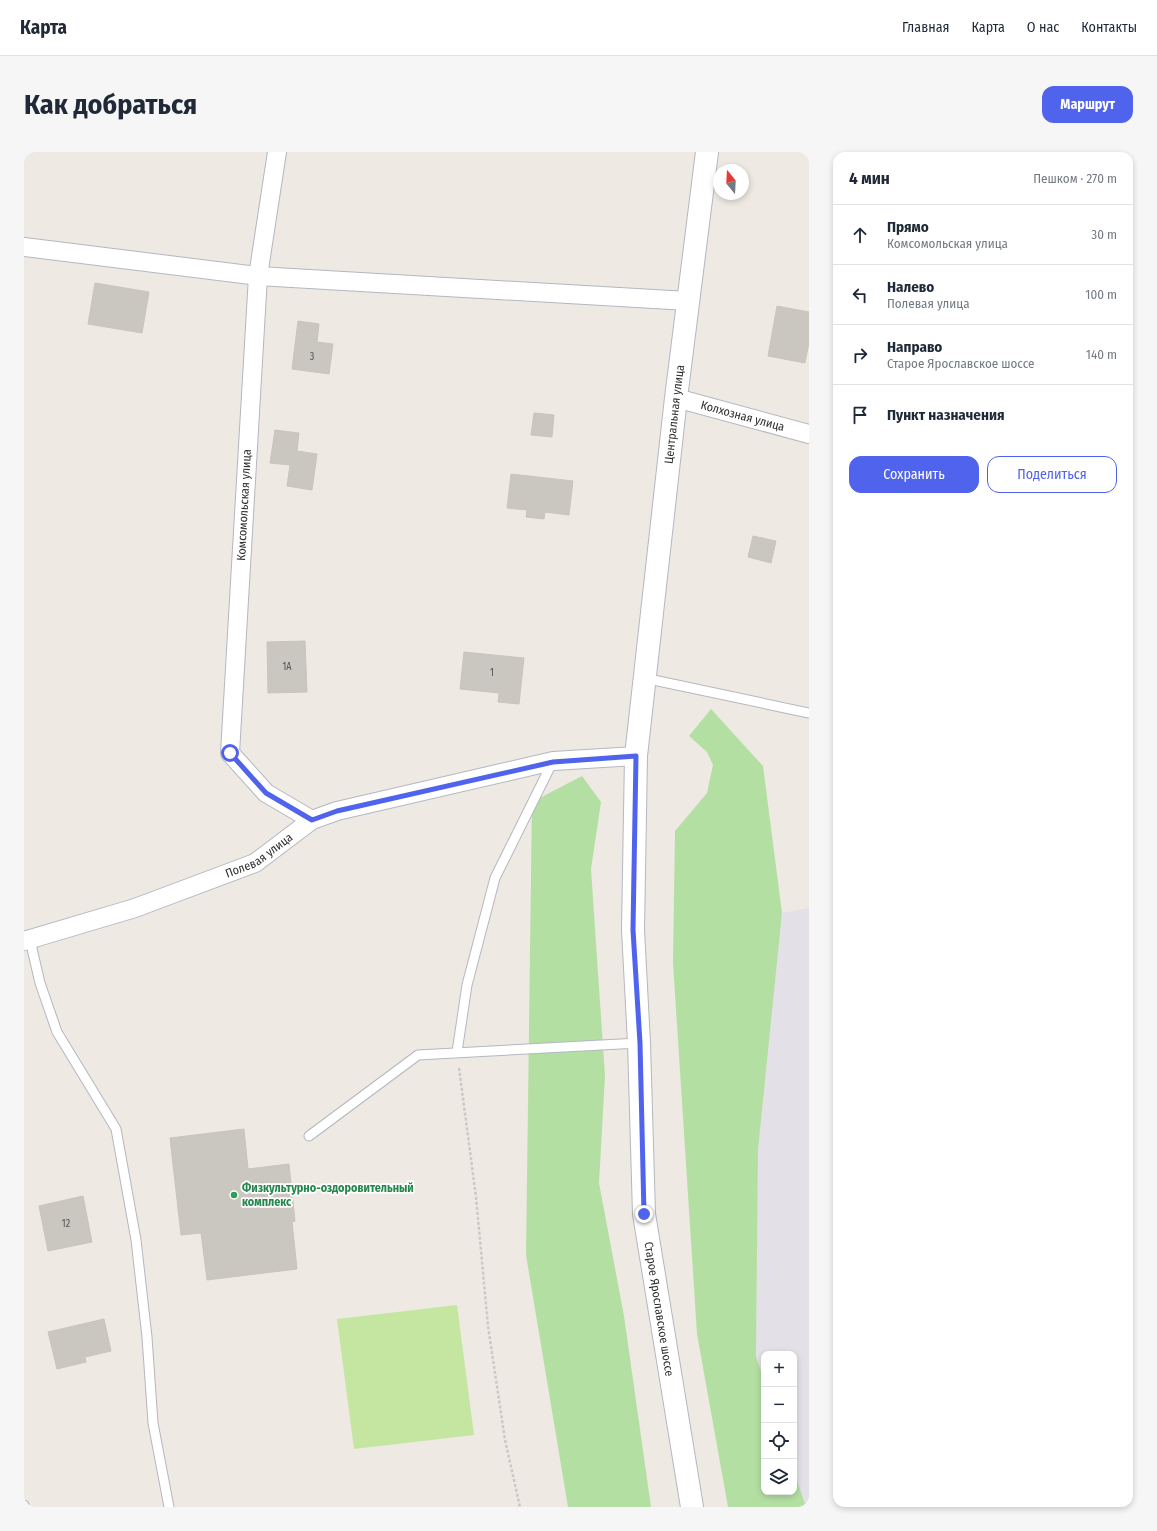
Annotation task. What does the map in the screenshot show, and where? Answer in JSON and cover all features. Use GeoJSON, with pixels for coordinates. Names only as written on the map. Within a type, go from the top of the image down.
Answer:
{"type":"FeatureCollection","features":[{"type":"Feature","properties":{"kind":"main road","name":"Центральная улица"},"geometry":{"type":"LineString","coordinates":[[644,678],[676,398],[707,152]]}},
{"type":"Feature","properties":{"kind":"main road","name":"Старое Ярославское шоссе"},"geometry":{"type":"LineString","coordinates":[[644,678],[636,756],[633,930],[640,1043],[644,1214],[692,1507]]}},
{"type":"Feature","properties":{"kind":"street","name":"Комсомольская улица"},"geometry":{"type":"LineString","coordinates":[[277,152],[258,276],[230,753],[266,793],[312,820]]}},
{"type":"Feature","properties":{"kind":"street"},"geometry":{"type":"LineString","coordinates":[[24,247],[258,276],[688,301]]}},
{"type":"Feature","properties":{"kind":"street","name":"Колхозная улица"},"geometry":{"type":"LineString","coordinates":[[676,398],[809,434]]}},
{"type":"Feature","properties":{"kind":"street","name":"Полевая улица"},"geometry":{"type":"LineString","coordinates":[[27,940],[135,908],[255,863],[312,820],[337,811],[553,762],[636,756]]}},
{"type":"Feature","properties":{"kind":"lane"},"geometry":{"type":"LineString","coordinates":[[644,678],[809,713]]}},
{"type":"Feature","properties":{"kind":"lane"},"geometry":{"type":"LineString","coordinates":[[457,1052],[467,985],[495,878],[553,762]]}},
{"type":"Feature","properties":{"kind":"lane"},"geometry":{"type":"LineString","coordinates":[[27,940],[57,1032],[116,1129],[136,1240],[147,1337],[153,1424],[169,1507]]}},
{"type":"Feature","properties":{"kind":"lane"},"geometry":{"type":"LineString","coordinates":[[309,1136],[418,1055],[640,1043]]}},
{"type":"Feature","properties":{"kind":"path"},"geometry":{"type":"LineString","coordinates":[[457,1052],[476,1197],[488,1326],[506,1440],[520,1507]]}},
{"type":"Feature","properties":{"kind":"shaded area"},"geometry":{"type":"Polygon","coordinates":[[[809,908],[809,1507],[806,1507],[797,1480],[797,1351],[761,1351],[761,1372],[756,1358],[758,1150],[782,913],[809,908]]]}},
{"type":"Feature","properties":{"kind":"green space"},"geometry":{"type":"Polygon","coordinates":[[[711,709],[763,766],[782,913],[758,1150],[756,1357],[761,1371],[761,1495],[797,1495],[797,1480],[806,1507],[728,1507],[697,1334],[673,963],[675,831],[707,793],[713,765],[707,752],[689,736],[711,709]]]}},
{"type":"Feature","properties":{"kind":"green space"},"geometry":{"type":"Polygon","coordinates":[[[582,776],[601,802],[591,869],[605,1076],[599,1183],[624,1316],[651,1507],[568,1507],[526,1255],[532,802],[582,776]]]}},
{"type":"Feature","properties":{"kind":"green space"},"geometry":{"type":"Polygon","coordinates":[[[457,1305],[474,1435],[354,1449],[337,1319],[457,1305]]]}},
{"type":"Feature","properties":{"kind":"building"},"geometry":{"type":"Polygon","coordinates":[[[95,283],[149,292],[142,333],[88,324],[95,283]]]}},
{"type":"Feature","properties":{"kind":"building"},"geometry":{"type":"Polygon","coordinates":[[[777,306],[809,312],[809,342],[805,363],[768,356],[777,306]]]}},
{"type":"Feature","properties":{"kind":"building"},"geometry":{"type":"Polygon","coordinates":[[[298,321],[319,324],[317,342],[333,344],[329,374],[292,369],[298,321]]]}},
{"type":"Feature","properties":{"kind":"building"},"geometry":{"type":"Polygon","coordinates":[[[534,413],[554,415],[552,437],[531,435],[534,413]]]}},
{"type":"Feature","properties":{"kind":"building"},"geometry":{"type":"Polygon","coordinates":[[[275,430],[299,433],[297,451],[317,454],[312,490],[287,486],[290,465],[270,463],[275,430]]]}},
{"type":"Feature","properties":{"kind":"building"},"geometry":{"type":"Polygon","coordinates":[[[511,474],[573,481],[569,515],[545,512],[544,519],[526,517],[527,510],[507,508],[511,474]]]}},
{"type":"Feature","properties":{"kind":"building"},"geometry":{"type":"Polygon","coordinates":[[[753,536],[776,541],[771,563],[748,557],[753,536]]]}},
{"type":"Feature","properties":{"kind":"building"},"geometry":{"type":"Polygon","coordinates":[[[305,641],[307,692],[268,693],[267,642],[305,641]]]}},
{"type":"Feature","properties":{"kind":"building"},"geometry":{"type":"Polygon","coordinates":[[[464,652],[524,658],[519,704],[498,702],[499,693],[460,689],[464,652]]]}},
{"type":"Feature","properties":{"kind":"building","name":"Физкультурно-оздоровительный комплекс"},"geometry":{"type":"Polygon","coordinates":[[[244,1129],[248,1169],[289,1164],[295,1221],[292,1222],[297,1269],[207,1280],[201,1233],[181,1235],[170,1138],[244,1129]]]}},
{"type":"Feature","properties":{"kind":"building"},"geometry":{"type":"Polygon","coordinates":[[[83,1196],[92,1242],[48,1251],[39,1206],[83,1196]]]}},
{"type":"Feature","properties":{"kind":"building"},"geometry":{"type":"Polygon","coordinates":[[[104,1319],[111,1351],[85,1357],[86,1362],[57,1369],[48,1332],[104,1319]]]}},
{"type":"Feature","properties":{"kind":"place","name":"Физкультурно-оздоровительный комплекс"},"geometry":{"type":"Point","coordinates":[234,1195]}},
{"type":"Feature","properties":{"kind":"route"},"geometry":{"type":"LineString","coordinates":[[230,753],[266,793],[312,820],[337,811],[553,762],[636,756],[633,930],[640,1043],[644,1214]]}}]}
